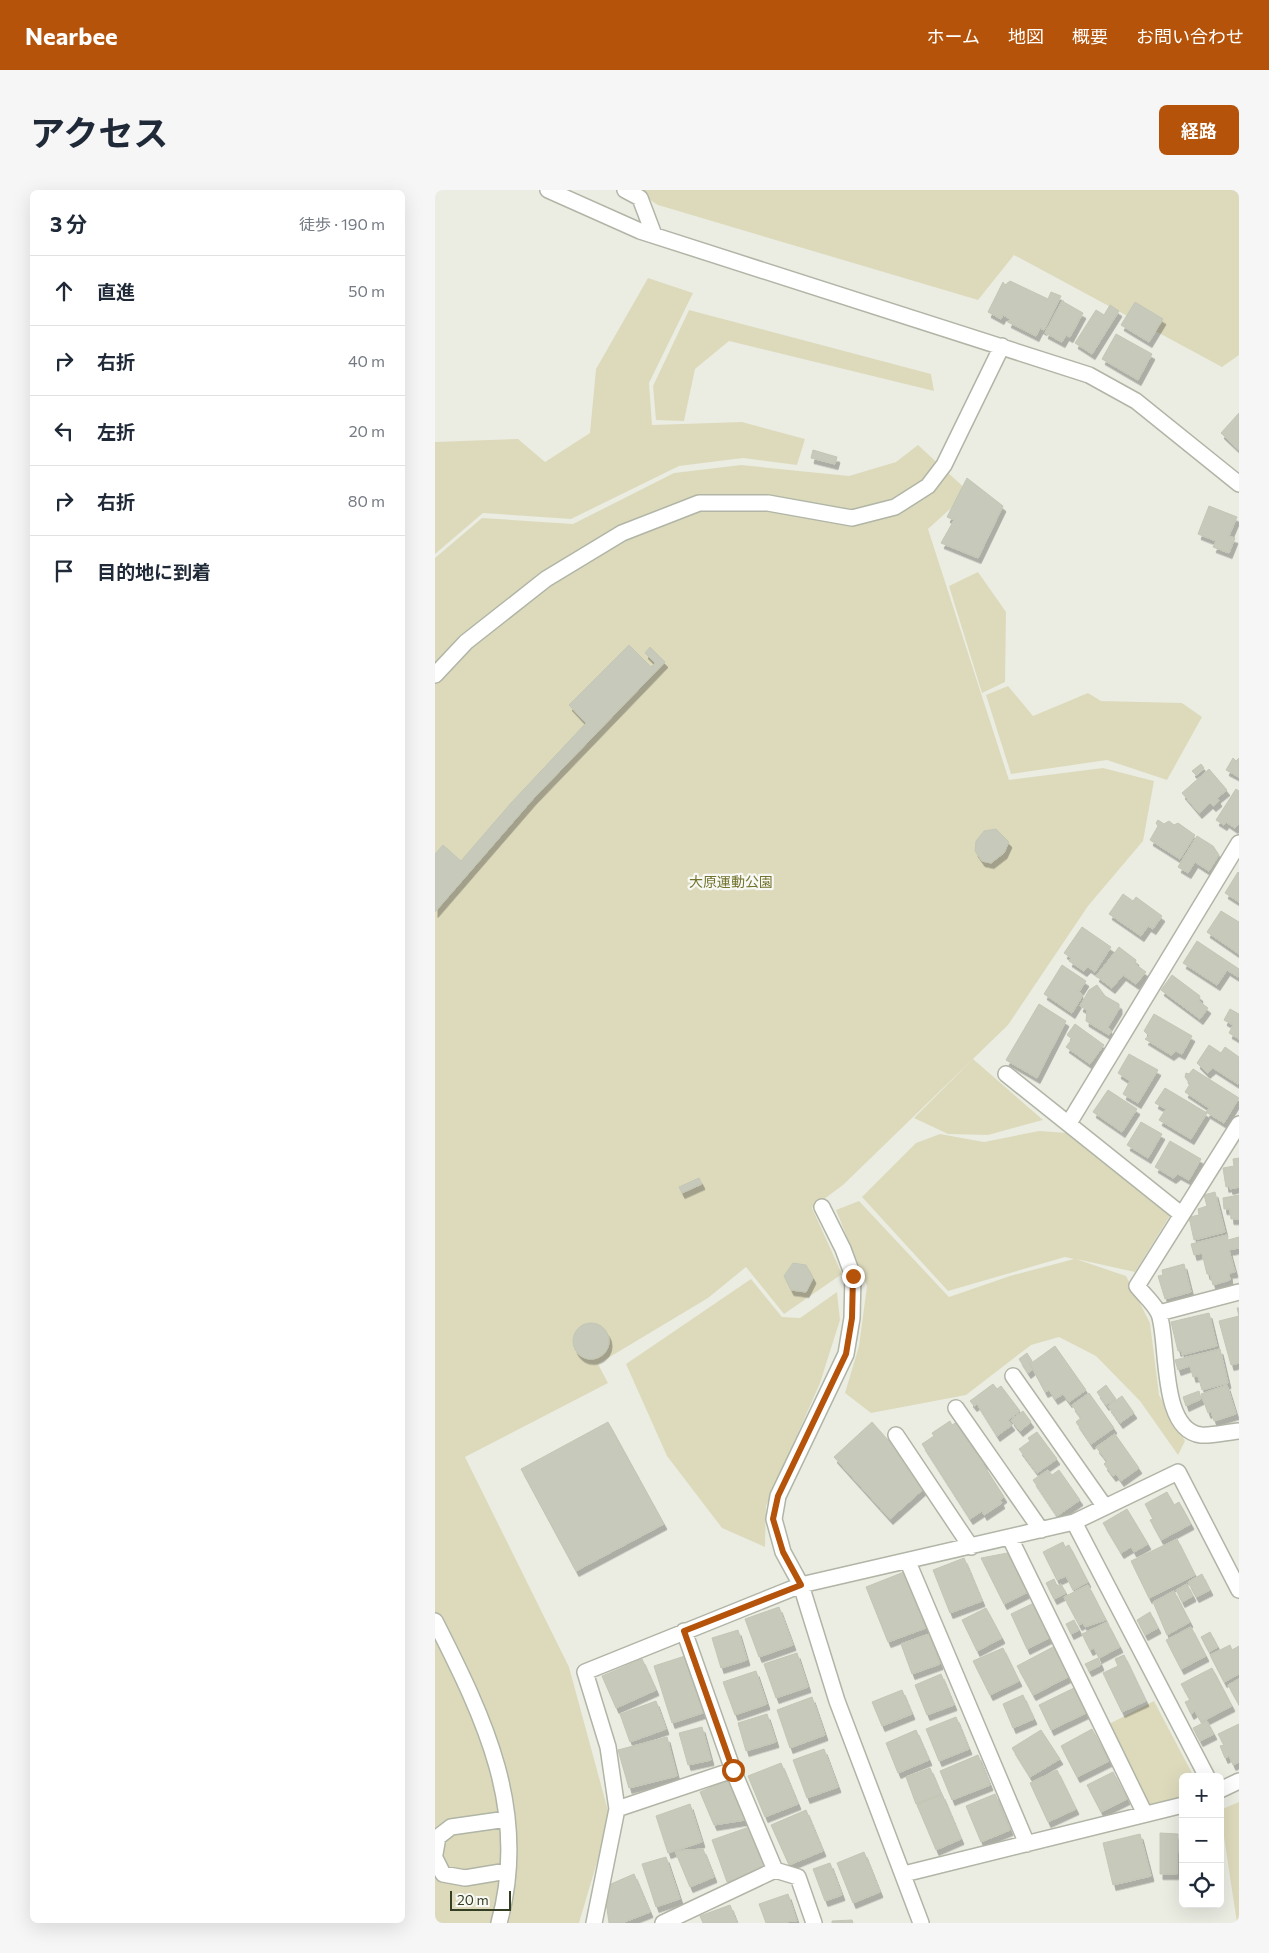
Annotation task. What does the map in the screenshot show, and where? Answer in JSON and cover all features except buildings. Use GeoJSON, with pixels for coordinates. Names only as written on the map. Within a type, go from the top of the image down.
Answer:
{"type":"FeatureCollection","features":[{"type":"Feature","properties":{"kind":"street"},"geometry":{"type":"LineString","coordinates":[[548,190],[654,235],[1089,375],[1136,401],[1239,484]]}},
{"type":"Feature","properties":{"kind":"street"},"geometry":{"type":"LineString","coordinates":[[625,190],[640,198],[654,235]]}},
{"type":"Feature","properties":{"kind":"street"},"geometry":{"type":"LineString","coordinates":[[435,674],[466,642],[546,579],[622,533],[699,503],[768,503],[852,518],[895,507],[928,486],[944,465],[1002,346]]}},
{"type":"Feature","properties":{"kind":"street"},"geometry":{"type":"LineString","coordinates":[[1069,1123],[1239,843]]}},
{"type":"Feature","properties":{"kind":"street"},"geometry":{"type":"LineString","coordinates":[[1006,1074],[1181,1214]]}},
{"type":"Feature","properties":{"kind":"street"},"geometry":{"type":"LineString","coordinates":[[1239,1124],[1137,1286],[1159,1313],[1170,1395],[1177,1415],[1186,1428],[1199,1435],[1239,1431]]}},
{"type":"Feature","properties":{"kind":"street"},"geometry":{"type":"LineString","coordinates":[[822,1207],[843,1249],[853,1276],[852,1318],[846,1354],[778,1496],[773,1519],[783,1552],[801,1585],[837,1701],[921,1923]]}},
{"type":"Feature","properties":{"kind":"street"},"geometry":{"type":"LineString","coordinates":[[1159,1313],[1239,1292]]}},
{"type":"Feature","properties":{"kind":"street"},"geometry":{"type":"LineString","coordinates":[[1013,1376],[1105,1507]]}},
{"type":"Feature","properties":{"kind":"street"},"geometry":{"type":"LineString","coordinates":[[956,1408],[1041,1530]]}},
{"type":"Feature","properties":{"kind":"street"},"geometry":{"type":"LineString","coordinates":[[896,1435],[971,1547]]}},
{"type":"Feature","properties":{"kind":"street"},"geometry":{"type":"LineString","coordinates":[[593,1923],[617,1809],[608,1747],[585,1672],[801,1585],[908,1562],[1074,1522],[1177,1472],[1239,1590]]}},
{"type":"Feature","properties":{"kind":"street"},"geometry":{"type":"LineString","coordinates":[[1074,1522],[1205,1773]]}},
{"type":"Feature","properties":{"kind":"street"},"geometry":{"type":"LineString","coordinates":[[1010,1538],[1145,1814]]}},
{"type":"Feature","properties":{"kind":"street"},"geometry":{"type":"LineString","coordinates":[[908,1562],[1027,1844]]}},
{"type":"Feature","properties":{"kind":"street"},"geometry":{"type":"LineString","coordinates":[[435,1620],[490,1738],[505,1792],[507,1819],[506,1896],[499,1923]]}},
{"type":"Feature","properties":{"kind":"street"},"geometry":{"type":"LineString","coordinates":[[684,1631],[733,1770],[775,1870]]}},
{"type":"Feature","properties":{"kind":"street"},"geometry":{"type":"LineString","coordinates":[[617,1809],[733,1770]]}},
{"type":"Feature","properties":{"kind":"street"},"geometry":{"type":"LineString","coordinates":[[1224,1788],[1239,1781]]}},
{"type":"Feature","properties":{"kind":"street"},"geometry":{"type":"LineString","coordinates":[[904,1874],[1179,1806]]}},
{"type":"Feature","properties":{"kind":"street"},"geometry":{"type":"LineString","coordinates":[[435,1854],[438,1837],[451,1827],[507,1819]]}},
{"type":"Feature","properties":{"kind":"street"},"geometry":{"type":"LineString","coordinates":[[435,1858],[443,1874],[465,1878],[507,1871]]}},
{"type":"Feature","properties":{"kind":"street"},"geometry":{"type":"LineString","coordinates":[[663,1923],[775,1870],[798,1877],[814,1923]]}},
{"type":"Feature","properties":{"kind":"green space"},"geometry":{"type":"Polygon","coordinates":[[[635,190],[1239,190],[1239,355],[1222,367],[1014,255],[978,300],[658,205],[635,190]]]}},
{"type":"Feature","properties":{"kind":"green space"},"geometry":{"type":"Polygon","coordinates":[[[648,278],[693,293],[649,383],[652,425],[742,422],[805,439],[797,465],[743,458],[679,466],[571,519],[483,513],[435,554],[435,442],[518,439],[545,462],[590,433],[596,369],[648,278]]]}},
{"type":"Feature","properties":{"kind":"green space"},"geometry":{"type":"Polygon","coordinates":[[[689,310],[931,374],[934,391],[729,341],[695,369],[684,421],[656,420],[653,386],[689,310]]]}},
{"type":"Feature","properties":{"kind":"green space","name":"大原運動公園"},"geometry":{"type":"Polygon","coordinates":[[[918,445],[969,492],[928,529],[1009,780],[1103,768],[1154,781],[1143,841],[1088,906],[1008,1025],[843,1185],[812,1208],[842,1274],[784,1314],[746,1267],[708,1298],[598,1364],[608,1383],[465,1457],[569,1667],[610,1818],[579,1923],[435,1923],[435,558],[482,518],[573,524],[674,473],[741,465],[849,476],[896,462],[918,445]]]}},
{"type":"Feature","properties":{"kind":"green space"},"geometry":{"type":"Polygon","coordinates":[[[978,572],[1006,612],[1005,682],[982,693],[949,586],[978,572]]]}},
{"type":"Feature","properties":{"kind":"green space"},"geometry":{"type":"Polygon","coordinates":[[[1008,686],[1033,716],[1088,693],[1101,701],[1182,703],[1202,717],[1167,780],[1107,760],[1011,774],[986,695],[1008,686]]]}},
{"type":"Feature","properties":{"kind":"green space"},"geometry":{"type":"Polygon","coordinates":[[[973,1059],[1043,1120],[988,1135],[948,1134],[914,1118],[973,1059]]]}},
{"type":"Feature","properties":{"kind":"green space"},"geometry":{"type":"Polygon","coordinates":[[[1039,1131],[1068,1133],[1171,1214],[1135,1272],[1076,1259],[1126,1276],[1150,1323],[1159,1395],[1185,1441],[1178,1455],[1140,1401],[1096,1356],[1059,1337],[1031,1345],[966,1395],[871,1413],[845,1393],[859,1346],[867,1286],[836,1210],[859,1201],[949,1297],[1010,1276],[1074,1259],[1065,1257],[948,1291],[862,1197],[916,1143],[940,1134],[984,1142],[1039,1131]]]}},
{"type":"Feature","properties":{"kind":"green space"},"geometry":{"type":"Polygon","coordinates":[[[751,1279],[782,1317],[800,1318],[837,1292],[840,1320],[820,1383],[766,1506],[765,1547],[722,1528],[667,1456],[626,1364],[751,1279]]]}},
{"type":"Feature","properties":{"kind":"green space"},"geometry":{"type":"Polygon","coordinates":[[[1154,1701],[1192,1773],[1179,1773],[1179,1798],[1167,1803],[1149,1805],[1109,1724],[1154,1701]]]}},
{"type":"Feature","properties":{"kind":"green space"},"geometry":{"type":"Polygon","coordinates":[[[1239,1802],[1239,1923],[1237,1923],[1224,1837],[1224,1808],[1239,1802]]]}},
{"type":"Feature","properties":{"kind":"route"},"geometry":{"type":"LineString","coordinates":[[733,1770],[684,1631],[801,1585],[783,1552],[773,1519],[778,1496],[809,1435],[846,1354],[852,1318],[853,1276]]}}]}
